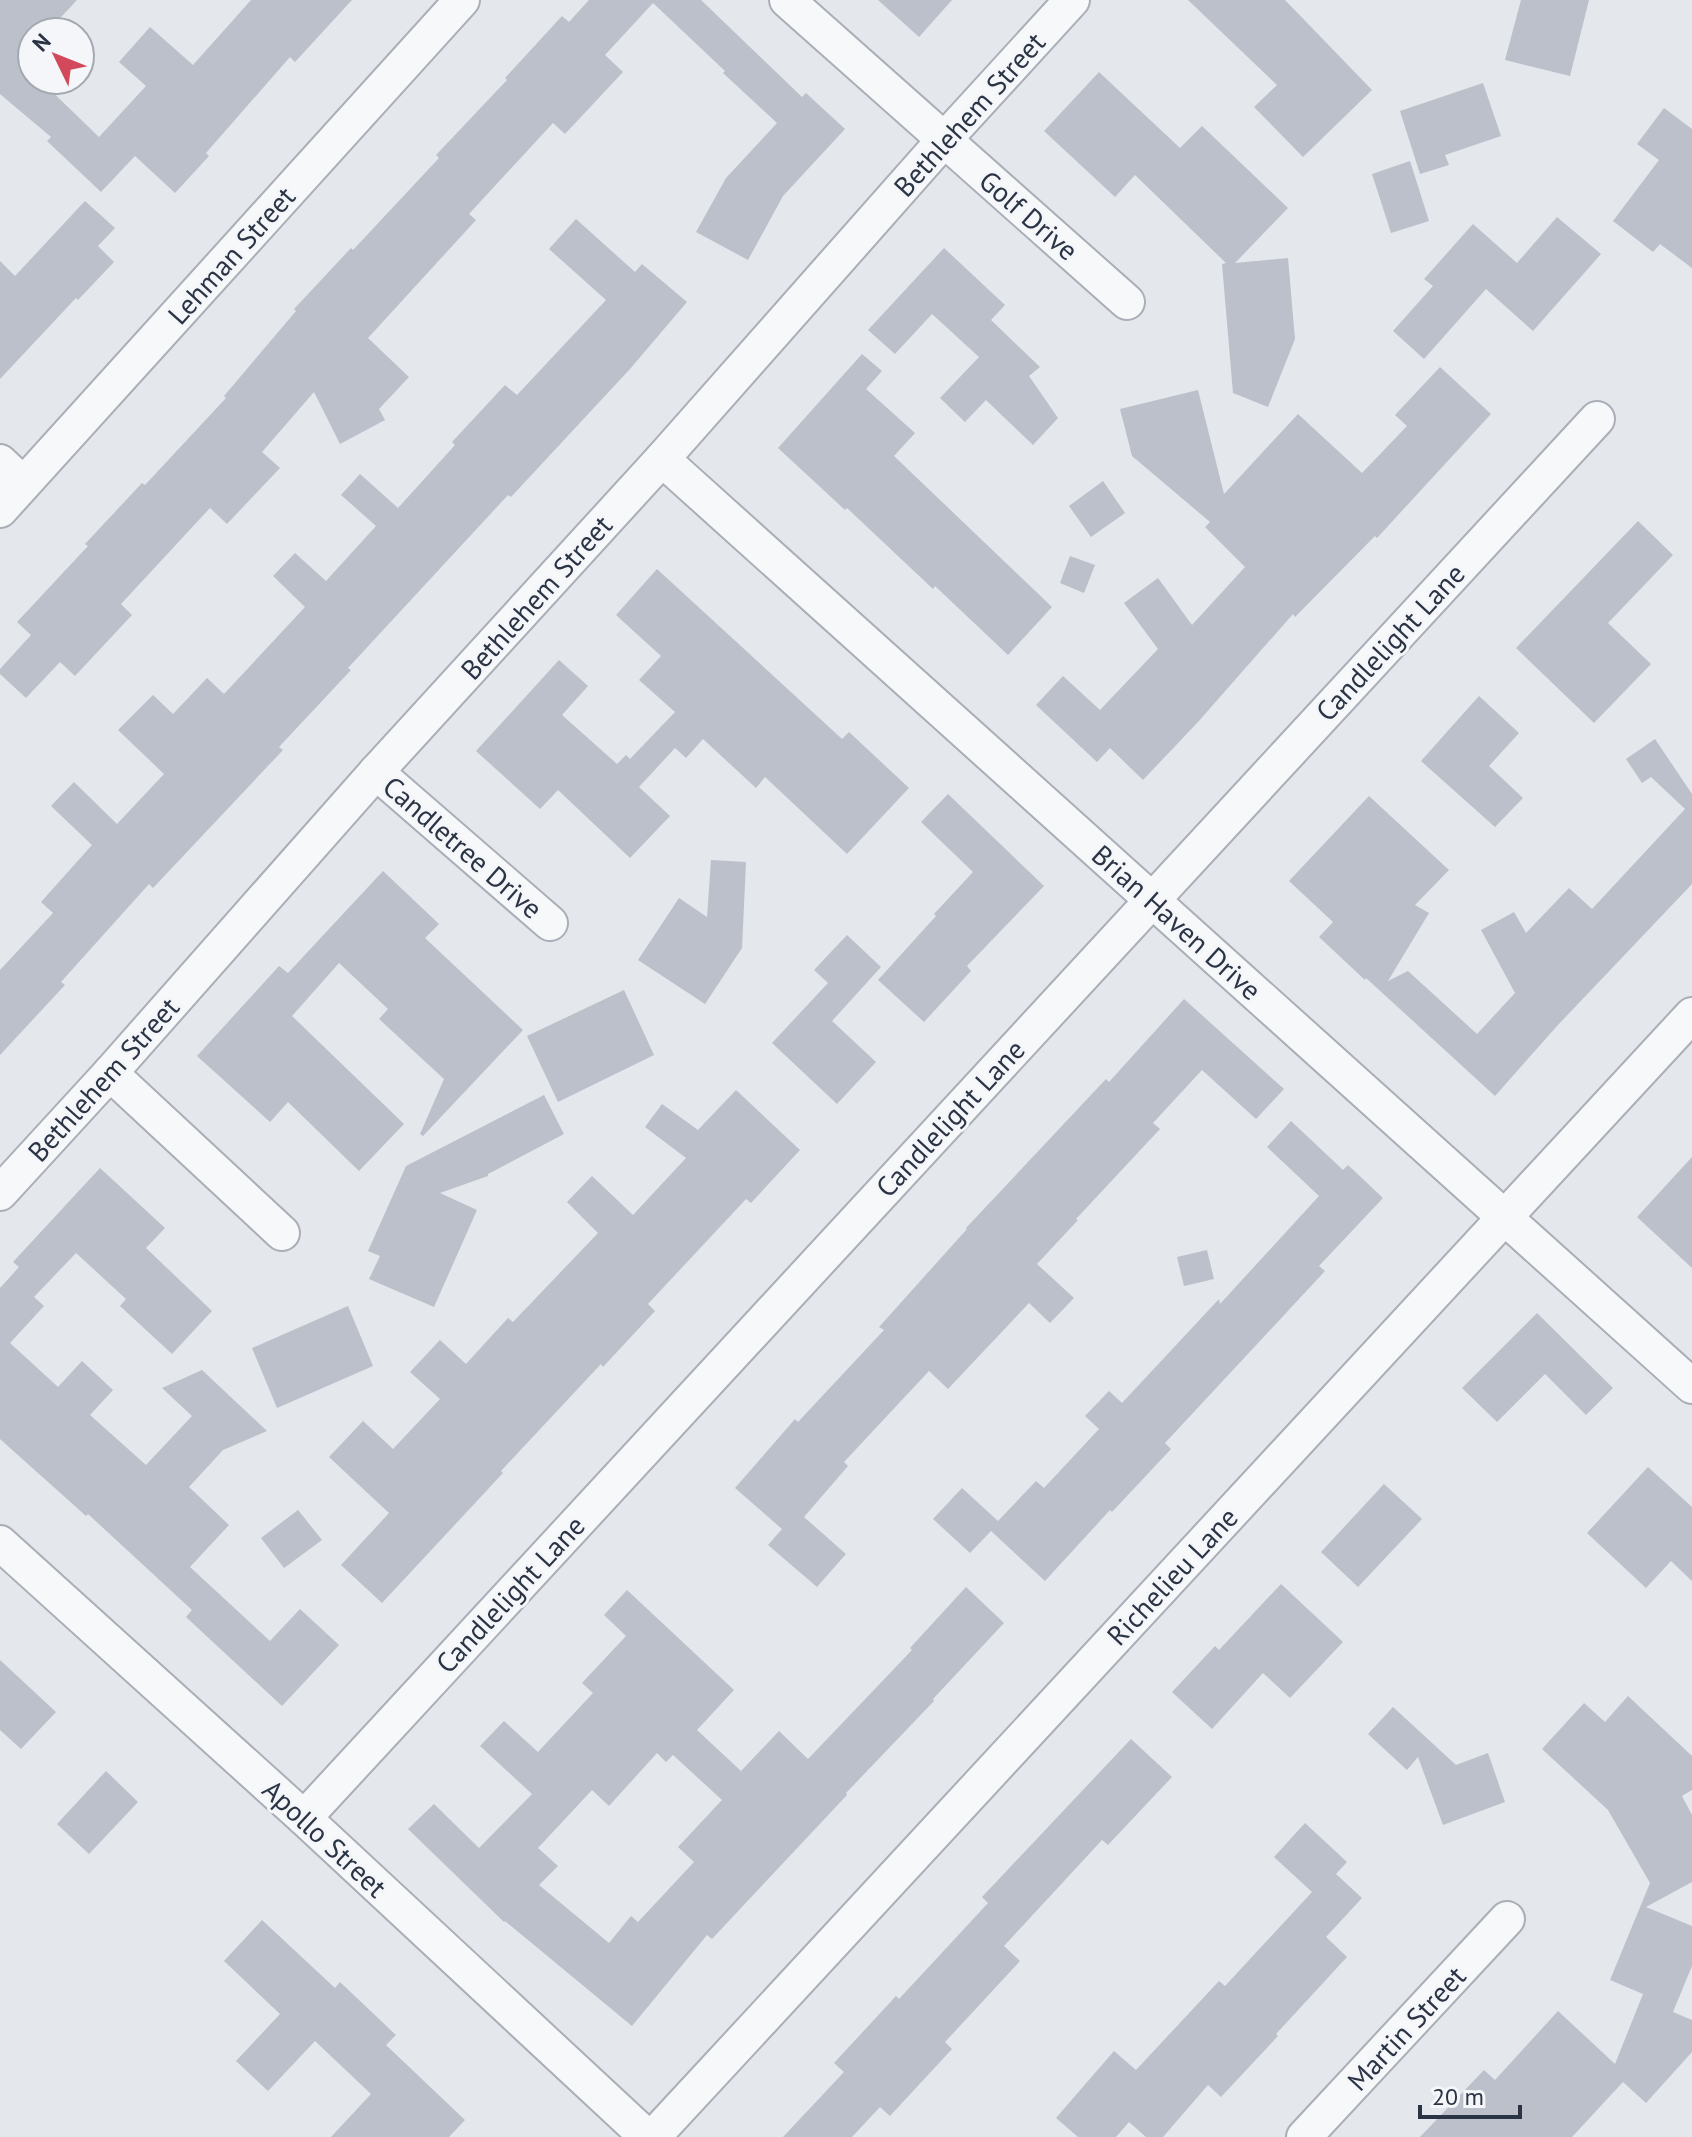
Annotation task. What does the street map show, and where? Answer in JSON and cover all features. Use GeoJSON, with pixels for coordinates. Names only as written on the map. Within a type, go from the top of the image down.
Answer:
{"type":"FeatureCollection","features":[{"type":"Feature","properties":{"kind":"street","name":"Lehman Street"},"geometry":{"type":"LineString","coordinates":[[0,510],[12,473],[462,0]]}},
{"type":"Feature","properties":{"kind":"street","name":"Golf Drive"},"geometry":{"type":"LineString","coordinates":[[787,0],[1127,302]]}},
{"type":"Feature","properties":{"kind":"street","name":"Bethlehem Street"},"geometry":{"type":"LineString","coordinates":[[0,1193],[1072,0]]}},
{"type":"Feature","properties":{"kind":"street","name":"Candlelight Lane"},"geometry":{"type":"LineString","coordinates":[[304,1818],[1597,419]]}},
{"type":"Feature","properties":{"kind":"street","name":"Brian Haven Drive"},"geometry":{"type":"LineString","coordinates":[[662,459],[1692,1386]]}},
{"type":"Feature","properties":{"kind":"street","name":"Candletree Drive"},"geometry":{"type":"LineString","coordinates":[[376,772],[550,923]]}},
{"type":"Feature","properties":{"kind":"street","name":"Richelieu Lane"},"geometry":{"type":"LineString","coordinates":[[650,2137],[1692,1015]]}},
{"type":"Feature","properties":{"kind":"street"},"geometry":{"type":"LineString","coordinates":[[110,1073],[282,1233]]}},
{"type":"Feature","properties":{"kind":"street","name":"Apollo Street"},"geometry":{"type":"LineString","coordinates":[[0,1543],[650,2137]]}},
{"type":"Feature","properties":{"kind":"street","name":"Martin Street"},"geometry":{"type":"LineString","coordinates":[[1304,2137],[1507,1919]]}},
{"type":"Feature","properties":{"kind":"building"},"geometry":{"type":"Polygon","coordinates":[[[0,0],[77,0],[62,16],[16,16],[16,96],[57,96],[99,137],[146,86],[119,62],[150,27],[193,65],[251,0],[352,0],[295,62],[290,57],[175,193],[135,156],[101,192],[47,141],[51,137],[0,94],[0,0]]]}},
{"type":"Feature","properties":{"kind":"building"},"geometry":{"type":"Polygon","coordinates":[[[589,0],[701,0],[802,97],[806,93],[845,129],[783,196],[748,260],[696,232],[726,178],[777,123],[653,3],[605,55],[623,72],[565,134],[553,123],[469,214],[476,220],[368,338],[409,377],[379,409],[385,420],[340,444],[314,392],[262,452],[280,468],[227,524],[210,508],[121,604],[132,615],[75,676],[60,662],[26,698],[0,674],[0,669],[31,635],[17,622],[88,546],[85,544],[226,398],[224,396],[296,311],[294,309],[439,158],[436,155],[562,16],[569,22],[589,0]]]}},
{"type":"Feature","properties":{"kind":"building"},"geometry":{"type":"Polygon","coordinates":[[[878,0],[952,0],[919,37],[878,0]]]}},
{"type":"Feature","properties":{"kind":"building"},"geometry":{"type":"Polygon","coordinates":[[[1188,0],[1285,0],[1372,90],[1303,157],[1254,107],[1277,85],[1188,0]]]}},
{"type":"Feature","properties":{"kind":"building"},"geometry":{"type":"Polygon","coordinates":[[[1521,0],[1589,0],[1570,76],[1505,60],[1521,0]]]}},
{"type":"Feature","properties":{"kind":"building"},"geometry":{"type":"Polygon","coordinates":[[[1099,72],[1180,148],[1202,126],[1288,208],[1235,263],[1288,258],[1295,339],[1268,407],[1233,393],[1222,264],[1226,263],[1135,175],[1115,197],[1044,131],[1099,72]]]}},
{"type":"Feature","properties":{"kind":"building"},"geometry":{"type":"Polygon","coordinates":[[[1483,83],[1501,136],[1445,155],[1449,165],[1420,174],[1400,111],[1483,83]]]}},
{"type":"Feature","properties":{"kind":"building"},"geometry":{"type":"Polygon","coordinates":[[[1664,108],[1692,129],[1692,268],[1660,244],[1653,252],[1613,221],[1659,160],[1637,144],[1664,108]]]}},
{"type":"Feature","properties":{"kind":"building"},"geometry":{"type":"Polygon","coordinates":[[[1410,161],[1429,221],[1391,233],[1372,174],[1410,161]]]}},
{"type":"Feature","properties":{"kind":"building"},"geometry":{"type":"Polygon","coordinates":[[[85,201],[115,228],[98,246],[114,262],[0,379],[0,261],[15,276],[85,201]]]}},
{"type":"Feature","properties":{"kind":"building"},"geometry":{"type":"Polygon","coordinates":[[[1557,217],[1601,254],[1533,331],[1486,289],[1424,359],[1393,331],[1433,286],[1424,279],[1473,224],[1517,263],[1557,217]]]}},
{"type":"Feature","properties":{"kind":"building"},"geometry":{"type":"Polygon","coordinates":[[[576,219],[635,272],[642,264],[687,302],[630,369],[348,668],[351,670],[279,747],[283,750],[153,888],[149,884],[61,982],[65,985],[0,1055],[0,970],[53,913],[41,902],[92,845],[51,806],[74,782],[117,824],[164,774],[118,730],[153,695],[173,714],[207,678],[224,694],[305,607],[273,576],[295,553],[326,581],[376,526],[341,495],[360,474],[398,508],[455,445],[452,442],[505,385],[517,395],[606,300],[549,249],[576,219]]]}},
{"type":"Feature","properties":{"kind":"building"},"geometry":{"type":"Polygon","coordinates":[[[944,248],[1005,305],[991,320],[1040,367],[1029,376],[1058,418],[1033,445],[986,400],[965,422],[940,398],[979,357],[932,314],[895,354],[868,330],[944,248]]]}},
{"type":"Feature","properties":{"kind":"building"},"geometry":{"type":"Polygon","coordinates":[[[862,354],[882,371],[866,389],[915,433],[894,456],[1052,607],[1008,655],[935,586],[933,589],[778,448],[862,354]]]}},
{"type":"Feature","properties":{"kind":"building"},"geometry":{"type":"Polygon","coordinates":[[[1440,367],[1491,414],[1377,538],[1375,536],[1295,617],[1293,614],[1143,780],[1110,748],[1097,762],[1036,705],[1063,676],[1100,710],[1158,649],[1124,603],[1158,578],[1192,625],[1245,567],[1205,527],[1210,522],[1132,456],[1120,409],[1198,390],[1224,494],[1298,414],[1362,473],[1407,426],[1395,415],[1440,367]]]}},
{"type":"Feature","properties":{"kind":"building"},"geometry":{"type":"Polygon","coordinates":[[[1103,481],[1125,513],[1091,537],[1069,506],[1103,481]]]}},
{"type":"Feature","properties":{"kind":"building"},"geometry":{"type":"Polygon","coordinates":[[[1638,521],[1673,555],[1608,623],[1651,664],[1594,723],[1516,648],[1638,521]]]}},
{"type":"Feature","properties":{"kind":"building"},"geometry":{"type":"Polygon","coordinates":[[[1070,556],[1095,565],[1084,593],[1060,583],[1070,556]]]}},
{"type":"Feature","properties":{"kind":"building"},"geometry":{"type":"Polygon","coordinates":[[[657,569],[842,739],[849,732],[909,788],[847,854],[765,777],[756,788],[703,739],[686,758],[675,748],[639,787],[670,816],[630,858],[558,790],[540,809],[476,751],[559,660],[588,686],[562,715],[617,764],[626,755],[630,759],[675,712],[639,680],[661,656],[616,615],[657,569]]]}},
{"type":"Feature","properties":{"kind":"building"},"geometry":{"type":"Polygon","coordinates":[[[1479,696],[1519,733],[1489,766],[1523,798],[1495,827],[1421,761],[1479,696]]]}},
{"type":"Feature","properties":{"kind":"building"},"geometry":{"type":"Polygon","coordinates":[[[1655,739],[1692,794],[1692,884],[1495,1096],[1319,937],[1333,922],[1289,881],[1369,796],[1449,870],[1415,905],[1429,913],[1388,981],[1408,971],[1477,1034],[1515,993],[1481,930],[1514,912],[1526,933],[1569,888],[1592,909],[1685,809],[1651,777],[1642,783],[1626,759],[1655,739]]]}},
{"type":"Feature","properties":{"kind":"building"},"geometry":{"type":"Polygon","coordinates":[[[948,794],[1044,886],[967,966],[971,971],[924,1022],[878,980],[973,872],[921,822],[948,794]]]}},
{"type":"Feature","properties":{"kind":"building"},"geometry":{"type":"Polygon","coordinates":[[[711,860],[746,862],[742,948],[705,1004],[638,960],[679,898],[707,917],[711,860]]]}},
{"type":"Feature","properties":{"kind":"building"},"geometry":{"type":"Polygon","coordinates":[[[383,871],[439,924],[425,938],[523,1030],[423,1136],[420,1134],[444,1079],[379,1019],[388,1009],[339,963],[292,1016],[404,1124],[359,1171],[288,1102],[270,1122],[197,1056],[279,966],[288,973],[383,871]]]}},
{"type":"Feature","properties":{"kind":"building"},"geometry":{"type":"Polygon","coordinates":[[[847,935],[881,967],[832,1021],[876,1062],[837,1104],[772,1043],[828,983],[814,970],[847,935]]]}},
{"type":"Feature","properties":{"kind":"building"},"geometry":{"type":"Polygon","coordinates":[[[624,990],[654,1055],[558,1102],[527,1036],[624,990]]]}},
{"type":"Feature","properties":{"kind":"building"},"geometry":{"type":"Polygon","coordinates":[[[1184,999],[1284,1089],[1256,1119],[1202,1070],[1153,1123],[1160,1129],[1037,1264],[1074,1298],[1050,1323],[1029,1303],[948,1389],[929,1371],[844,1462],[848,1466],[804,1517],[846,1554],[817,1587],[768,1545],[782,1529],[735,1488],[795,1419],[798,1422],[884,1330],[879,1327],[966,1228],[1106,1079],[1109,1082],[1184,999]]]}},
{"type":"Feature","properties":{"kind":"building"},"geometry":{"type":"Polygon","coordinates":[[[736,1090],[800,1150],[751,1203],[746,1199],[648,1304],[655,1311],[603,1367],[601,1364],[382,1603],[341,1565],[389,1513],[329,1457],[363,1421],[393,1449],[440,1399],[410,1372],[440,1340],[466,1364],[508,1318],[513,1322],[598,1233],[567,1202],[592,1176],[633,1215],[686,1158],[645,1127],[662,1104],[698,1130],[736,1090]]]}},
{"type":"Feature","properties":{"kind":"building"},"geometry":{"type":"Polygon","coordinates":[[[544,1095],[564,1134],[488,1176],[440,1193],[477,1210],[434,1307],[369,1279],[380,1256],[368,1251],[406,1166],[544,1095]]]}},
{"type":"Feature","properties":{"kind":"building"},"geometry":{"type":"Polygon","coordinates":[[[1291,1121],[1343,1170],[1348,1165],[1383,1198],[1319,1266],[1325,1271],[1165,1443],[1171,1449],[1045,1581],[991,1531],[970,1553],[933,1519],[962,1488],[998,1521],[1036,1481],[1044,1488],[1099,1429],[1085,1416],[1109,1391],[1122,1403],[1219,1299],[1220,1304],[1319,1196],[1267,1147],[1291,1121]]]}},
{"type":"Feature","properties":{"kind":"building"},"geometry":{"type":"Polygon","coordinates":[[[1692,1157],[1692,1268],[1637,1217],[1692,1157]]]}},
{"type":"Feature","properties":{"kind":"building"},"geometry":{"type":"Polygon","coordinates":[[[100,1168],[165,1228],[146,1248],[212,1311],[172,1354],[120,1306],[126,1299],[76,1253],[34,1297],[44,1306],[10,1343],[58,1387],[82,1361],[113,1390],[90,1415],[146,1465],[192,1416],[162,1388],[202,1370],[267,1431],[223,1450],[189,1487],[229,1525],[190,1567],[270,1641],[300,1609],[339,1645],[282,1706],[186,1617],[192,1610],[88,1514],[86,1516],[0,1439],[0,1288],[19,1267],[13,1262],[100,1168]]]}},
{"type":"Feature","properties":{"kind":"building"},"geometry":{"type":"Polygon","coordinates":[[[1207,1250],[1214,1279],[1184,1286],[1177,1257],[1207,1250]]]}},
{"type":"Feature","properties":{"kind":"building"},"geometry":{"type":"Polygon","coordinates":[[[348,1306],[373,1366],[277,1408],[252,1348],[348,1306]]]}},
{"type":"Feature","properties":{"kind":"building"},"geometry":{"type":"Polygon","coordinates":[[[1537,1313],[1613,1388],[1586,1415],[1545,1374],[1497,1422],[1462,1388],[1537,1313]]]}},
{"type":"Feature","properties":{"kind":"building"},"geometry":{"type":"Polygon","coordinates":[[[1648,1467],[1692,1507],[1692,1581],[1671,1561],[1646,1588],[1587,1533],[1648,1467]]]}},
{"type":"Feature","properties":{"kind":"building"},"geometry":{"type":"Polygon","coordinates":[[[1384,1484],[1422,1519],[1358,1587],[1321,1552],[1384,1484]]]}},
{"type":"Feature","properties":{"kind":"building"},"geometry":{"type":"Polygon","coordinates":[[[298,1510],[322,1540],[284,1568],[261,1538],[298,1510]]]}},
{"type":"Feature","properties":{"kind":"building"},"geometry":{"type":"Polygon","coordinates":[[[1281,1584],[1343,1642],[1290,1698],[1263,1673],[1212,1729],[1172,1692],[1215,1646],[1219,1650],[1281,1584]]]}},
{"type":"Feature","properties":{"kind":"building"},"geometry":{"type":"Polygon","coordinates":[[[966,1587],[1004,1623],[712,1939],[707,1935],[632,2026],[504,1922],[408,1829],[434,1804],[479,1848],[532,1794],[480,1746],[504,1721],[538,1752],[593,1693],[582,1683],[626,1636],[604,1615],[627,1590],[734,1690],[697,1730],[741,1771],[779,1731],[808,1759],[912,1650],[910,1648],[966,1587]],[[657,1753],[609,1806],[592,1790],[538,1848],[558,1866],[539,1885],[609,1943],[631,1916],[638,1922],[694,1862],[678,1847],[722,1800],[673,1755],[666,1762],[657,1753]]]}},
{"type":"Feature","properties":{"kind":"building"},"geometry":{"type":"Polygon","coordinates":[[[0,1660],[56,1712],[21,1749],[0,1730],[0,1660]]]}},
{"type":"Feature","properties":{"kind":"building"},"geometry":{"type":"Polygon","coordinates":[[[1628,1696],[1692,1756],[1692,1790],[1682,1796],[1692,1815],[1692,1882],[1646,1907],[1692,1926],[1692,1966],[1673,2012],[1692,2020],[1692,2052],[1646,2103],[1623,2082],[1572,2137],[1420,2137],[1484,2070],[1495,2080],[1558,2011],[1615,2064],[1643,1994],[1610,1980],[1650,1883],[1608,1810],[1542,1749],[1584,1703],[1605,1722],[1628,1696]]]}},
{"type":"Feature","properties":{"kind":"building"},"geometry":{"type":"Polygon","coordinates":[[[1393,1707],[1456,1765],[1488,1753],[1505,1802],[1443,1825],[1418,1757],[1407,1770],[1368,1734],[1393,1707]]]}},
{"type":"Feature","properties":{"kind":"building"},"geometry":{"type":"Polygon","coordinates":[[[1131,1739],[1172,1777],[1108,1845],[1102,1840],[1004,1946],[1020,1961],[945,2042],[952,2049],[890,2116],[880,2107],[852,2137],[783,2137],[844,2072],[834,2063],[896,1996],[899,1999],[988,1903],[982,1897],[1131,1739]]]}},
{"type":"Feature","properties":{"kind":"building"},"geometry":{"type":"Polygon","coordinates":[[[106,1771],[138,1802],[89,1854],[57,1824],[106,1771]]]}},
{"type":"Feature","properties":{"kind":"building"},"geometry":{"type":"Polygon","coordinates":[[[1305,1823],[1347,1862],[1336,1874],[1362,1898],[1326,1937],[1347,1957],[1221,2097],[1208,2085],[1163,2137],[1146,2137],[1129,2122],[1116,2137],[1078,2137],[1056,2118],[1114,2051],[1136,2070],[1219,1981],[1225,1986],[1312,1892],[1274,1857],[1305,1823]]]}},
{"type":"Feature","properties":{"kind":"building"},"geometry":{"type":"Polygon","coordinates":[[[262,1920],[335,1988],[340,1982],[396,2035],[386,2045],[465,2120],[449,2137],[331,2137],[371,2094],[315,2041],[268,2091],[236,2061],[280,2014],[224,1961],[262,1920]]]}}]}
